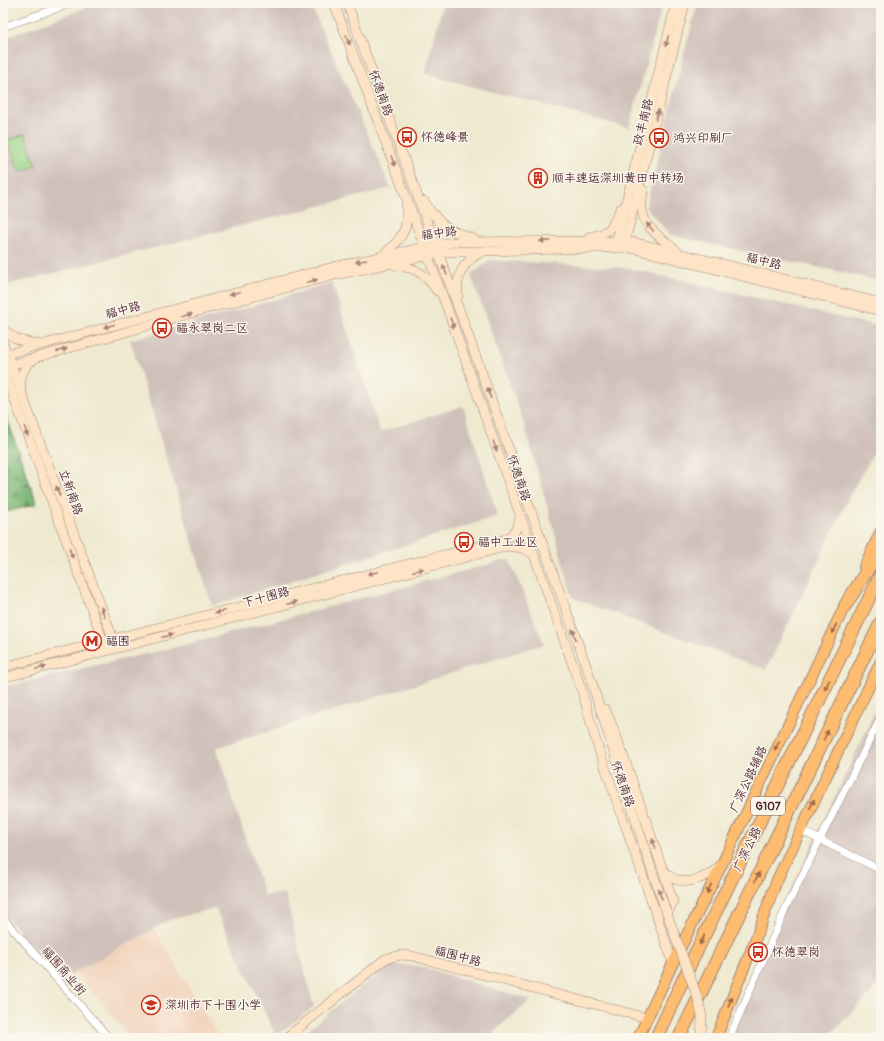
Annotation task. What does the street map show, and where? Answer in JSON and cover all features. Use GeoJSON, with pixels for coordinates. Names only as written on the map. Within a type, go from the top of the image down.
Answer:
{"type":"FeatureCollection","features":[{"type":"Feature","properties":{"kind":"highway"},"geometry":{"type":"LineString","coordinates":[[845,606],[881,548]]}},
{"type":"Feature","properties":{"kind":"highway","name":"广深公路"},"geometry":{"type":"LineString","coordinates":[[656,1038],[695,954],[881,574]]}},
{"type":"Feature","properties":{"kind":"highway","name":"广深公路"},"geometry":{"type":"LineString","coordinates":[[679,1038],[881,622]]}},
{"type":"Feature","properties":{"kind":"main road","name":"怀德南路"},"geometry":{"type":"LineString","coordinates":[[334,3],[446,305],[582,691],[595,738],[673,963]]}},
{"type":"Feature","properties":{"kind":"main road","name":"怀德南路"},"geometry":{"type":"LineString","coordinates":[[347,3],[438,249],[588,671],[655,880],[698,999],[702,1016],[701,1038]]}},
{"type":"Feature","properties":{"kind":"main road","name":"政丰南路"},"geometry":{"type":"LineString","coordinates":[[620,244],[645,128],[676,3]]}},
{"type":"Feature","properties":{"kind":"main road","name":"政丰南路"},"geometry":{"type":"LineString","coordinates":[[620,244],[645,163],[685,3]]}},
{"type":"Feature","properties":{"kind":"main road"},"geometry":{"type":"LineString","coordinates":[[572,241],[594,236],[607,231],[612,226],[620,208],[636,142],[645,128]]}},
{"type":"Feature","properties":{"kind":"main road"},"geometry":{"type":"LineString","coordinates":[[645,163],[642,210],[645,221],[649,227],[680,253]]}},
{"type":"Feature","properties":{"kind":"main road"},"geometry":{"type":"LineString","coordinates":[[382,256],[397,242],[406,227],[407,215],[404,189]]}},
{"type":"Feature","properties":{"kind":"main road"},"geometry":{"type":"LineString","coordinates":[[416,189],[440,224],[457,233],[481,242]]}},
{"type":"Feature","properties":{"kind":"main road","name":"福中路"},"geometry":{"type":"LineString","coordinates":[[438,249],[448,242],[572,241],[620,244],[881,311]]}},
{"type":"Feature","properties":{"kind":"main road","name":"福中路"},"geometry":{"type":"LineString","coordinates":[[5,354],[318,271],[382,256],[438,249],[456,251],[639,243],[881,303]]}},
{"type":"Feature","properties":{"kind":"main road"},"geometry":{"type":"LineString","coordinates":[[460,312],[457,285],[461,270],[465,264],[486,250]]}},
{"type":"Feature","properties":{"kind":"main road","name":"福中路"},"geometry":{"type":"LineString","coordinates":[[6,367],[320,279],[390,264],[426,251]]}},
{"type":"Feature","properties":{"kind":"main road"},"geometry":{"type":"LineString","coordinates":[[390,264],[407,267],[421,272],[431,281],[446,305]]}},
{"type":"Feature","properties":{"kind":"main road"},"geometry":{"type":"LineString","coordinates":[[3,329],[9,335],[22,342],[37,344],[54,341]]}},
{"type":"Feature","properties":{"kind":"main road","name":"立新南路"},"geometry":{"type":"LineString","coordinates":[[3,344],[6,367],[18,409],[107,651]]}},
{"type":"Feature","properties":{"kind":"main road"},"geometry":{"type":"LineString","coordinates":[[21,393],[20,384],[22,375],[28,365],[38,357]]}},
{"type":"Feature","properties":{"kind":"main road","name":"立新南路"},"geometry":{"type":"LineString","coordinates":[[6,367],[21,393],[117,649]]}},
{"type":"Feature","properties":{"kind":"main road"},"geometry":{"type":"LineString","coordinates":[[3,391],[10,397],[18,409]]}},
{"type":"Feature","properties":{"kind":"main road","name":"下十围路"},"geometry":{"type":"LineString","coordinates":[[3,667],[503,540],[515,531],[519,525],[520,517]]}},
{"type":"Feature","properties":{"kind":"main road","name":"广深公路辅路"},"geometry":{"type":"LineString","coordinates":[[638,1038],[646,1018],[722,864],[881,531]]}},
{"type":"Feature","properties":{"kind":"main road","name":"下十围路"},"geometry":{"type":"LineString","coordinates":[[3,678],[505,547],[520,546],[533,554]]}},
{"type":"Feature","properties":{"kind":"main road"},"geometry":{"type":"LineString","coordinates":[[716,1038],[754,943],[777,880],[881,661]]}},
{"type":"Feature","properties":{"kind":"main road","name":"怀德南路"},"geometry":{"type":"LineString","coordinates":[[588,671],[615,732],[673,897],[673,906],[669,910],[661,912],[656,909],[652,902]]}},
{"type":"Feature","properties":{"kind":"main road"},"geometry":{"type":"LineString","coordinates":[[663,870],[672,878],[688,882],[696,881],[707,876],[722,864]]}},
{"type":"Feature","properties":{"kind":"main road","name":"福围中路"},"geometry":{"type":"LineString","coordinates":[[286,1038],[385,959],[401,955],[412,956],[646,1018]]}},
{"type":"Feature","properties":{"kind":"street"},"geometry":{"type":"LineString","coordinates":[[3,28],[72,3]]}},
{"type":"Feature","properties":{"kind":"street"},"geometry":{"type":"LineString","coordinates":[[729,1038],[786,908],[881,717]]}},
{"type":"Feature","properties":{"kind":"street"},"geometry":{"type":"LineString","coordinates":[[800,830],[881,870]]}},
{"type":"Feature","properties":{"kind":"street","name":"福围商业街"},"geometry":{"type":"LineString","coordinates":[[3,918],[109,1038]]}},
{"type":"Feature","properties":{"kind":"shaded area"},"geometry":{"type":"Polygon","coordinates":[[[99,3],[310,3],[391,188],[3,286],[3,38],[99,3]]]}},
{"type":"Feature","properties":{"kind":"shaded area"},"geometry":{"type":"Polygon","coordinates":[[[443,3],[663,3],[629,128],[425,74],[443,3]]]}},
{"type":"Feature","properties":{"kind":"shaded area","name":"鸿兴印刷厂"},"geometry":{"type":"Polygon","coordinates":[[[698,3],[881,3],[881,281],[670,235],[646,207],[698,3]]]}},
{"type":"Feature","properties":{"kind":"shaded area"},"geometry":{"type":"Polygon","coordinates":[[[490,260],[629,268],[881,327],[881,441],[852,491],[766,670],[573,598],[524,424],[471,275],[490,260]]]}},
{"type":"Feature","properties":{"kind":"shaded area"},"geometry":{"type":"Polygon","coordinates":[[[332,282],[380,432],[463,406],[498,516],[212,606],[130,340],[267,302],[332,282]]]}},
{"type":"Feature","properties":{"kind":"shaded area"},"geometry":{"type":"Polygon","coordinates":[[[509,559],[544,644],[216,748],[264,895],[285,893],[314,1007],[276,1036],[215,908],[169,920],[71,975],[48,950],[41,957],[3,913],[3,687],[184,645],[509,559]]]}},
{"type":"Feature","properties":{"kind":"shaded area"},"geometry":{"type":"Polygon","coordinates":[[[881,699],[881,982],[827,1038],[725,1038],[784,904],[881,699]]]}},
{"type":"Feature","properties":{"kind":"shaded area","name":"深圳市下十围小学"},"geometry":{"type":"Polygon","coordinates":[[[154,928],[219,1038],[131,1038],[76,972],[154,928]]]}},
{"type":"Feature","properties":{"kind":"shaded area"},"geometry":{"type":"Polygon","coordinates":[[[387,965],[419,966],[531,1000],[493,1032],[498,1038],[298,1038],[387,965]]]}},
{"type":"Feature","properties":{"kind":"green space"},"geometry":{"type":"Polygon","coordinates":[[[25,134],[36,166],[19,172],[8,140],[25,134]]]}},
{"type":"Feature","properties":{"kind":"green space"},"geometry":{"type":"Polygon","coordinates":[[[3,407],[37,504],[3,513],[3,407]]]}},
{"type":"Feature","properties":{"kind":"place","name":"怀德峰景"},"geometry":{"type":"Point","coordinates":[407,137]}},
{"type":"Feature","properties":{"kind":"place","name":"鸿兴印刷厂"},"geometry":{"type":"Point","coordinates":[659,138]}},
{"type":"Feature","properties":{"kind":"place","name":"顺丰速运深圳黄田中转场"},"geometry":{"type":"Point","coordinates":[538,178]}},
{"type":"Feature","properties":{"kind":"place","name":"福永翠岗二区"},"geometry":{"type":"Point","coordinates":[162,328]}},
{"type":"Feature","properties":{"kind":"place","name":"福中工业区"},"geometry":{"type":"Point","coordinates":[464,542]}},
{"type":"Feature","properties":{"kind":"place","name":"福围"},"geometry":{"type":"Point","coordinates":[92,641]}},
{"type":"Feature","properties":{"kind":"place","name":"怀德翠岗"},"geometry":{"type":"Point","coordinates":[758,952]}},
{"type":"Feature","properties":{"kind":"place","name":"深圳市下十围小学"},"geometry":{"type":"Point","coordinates":[151,1005]}}]}
